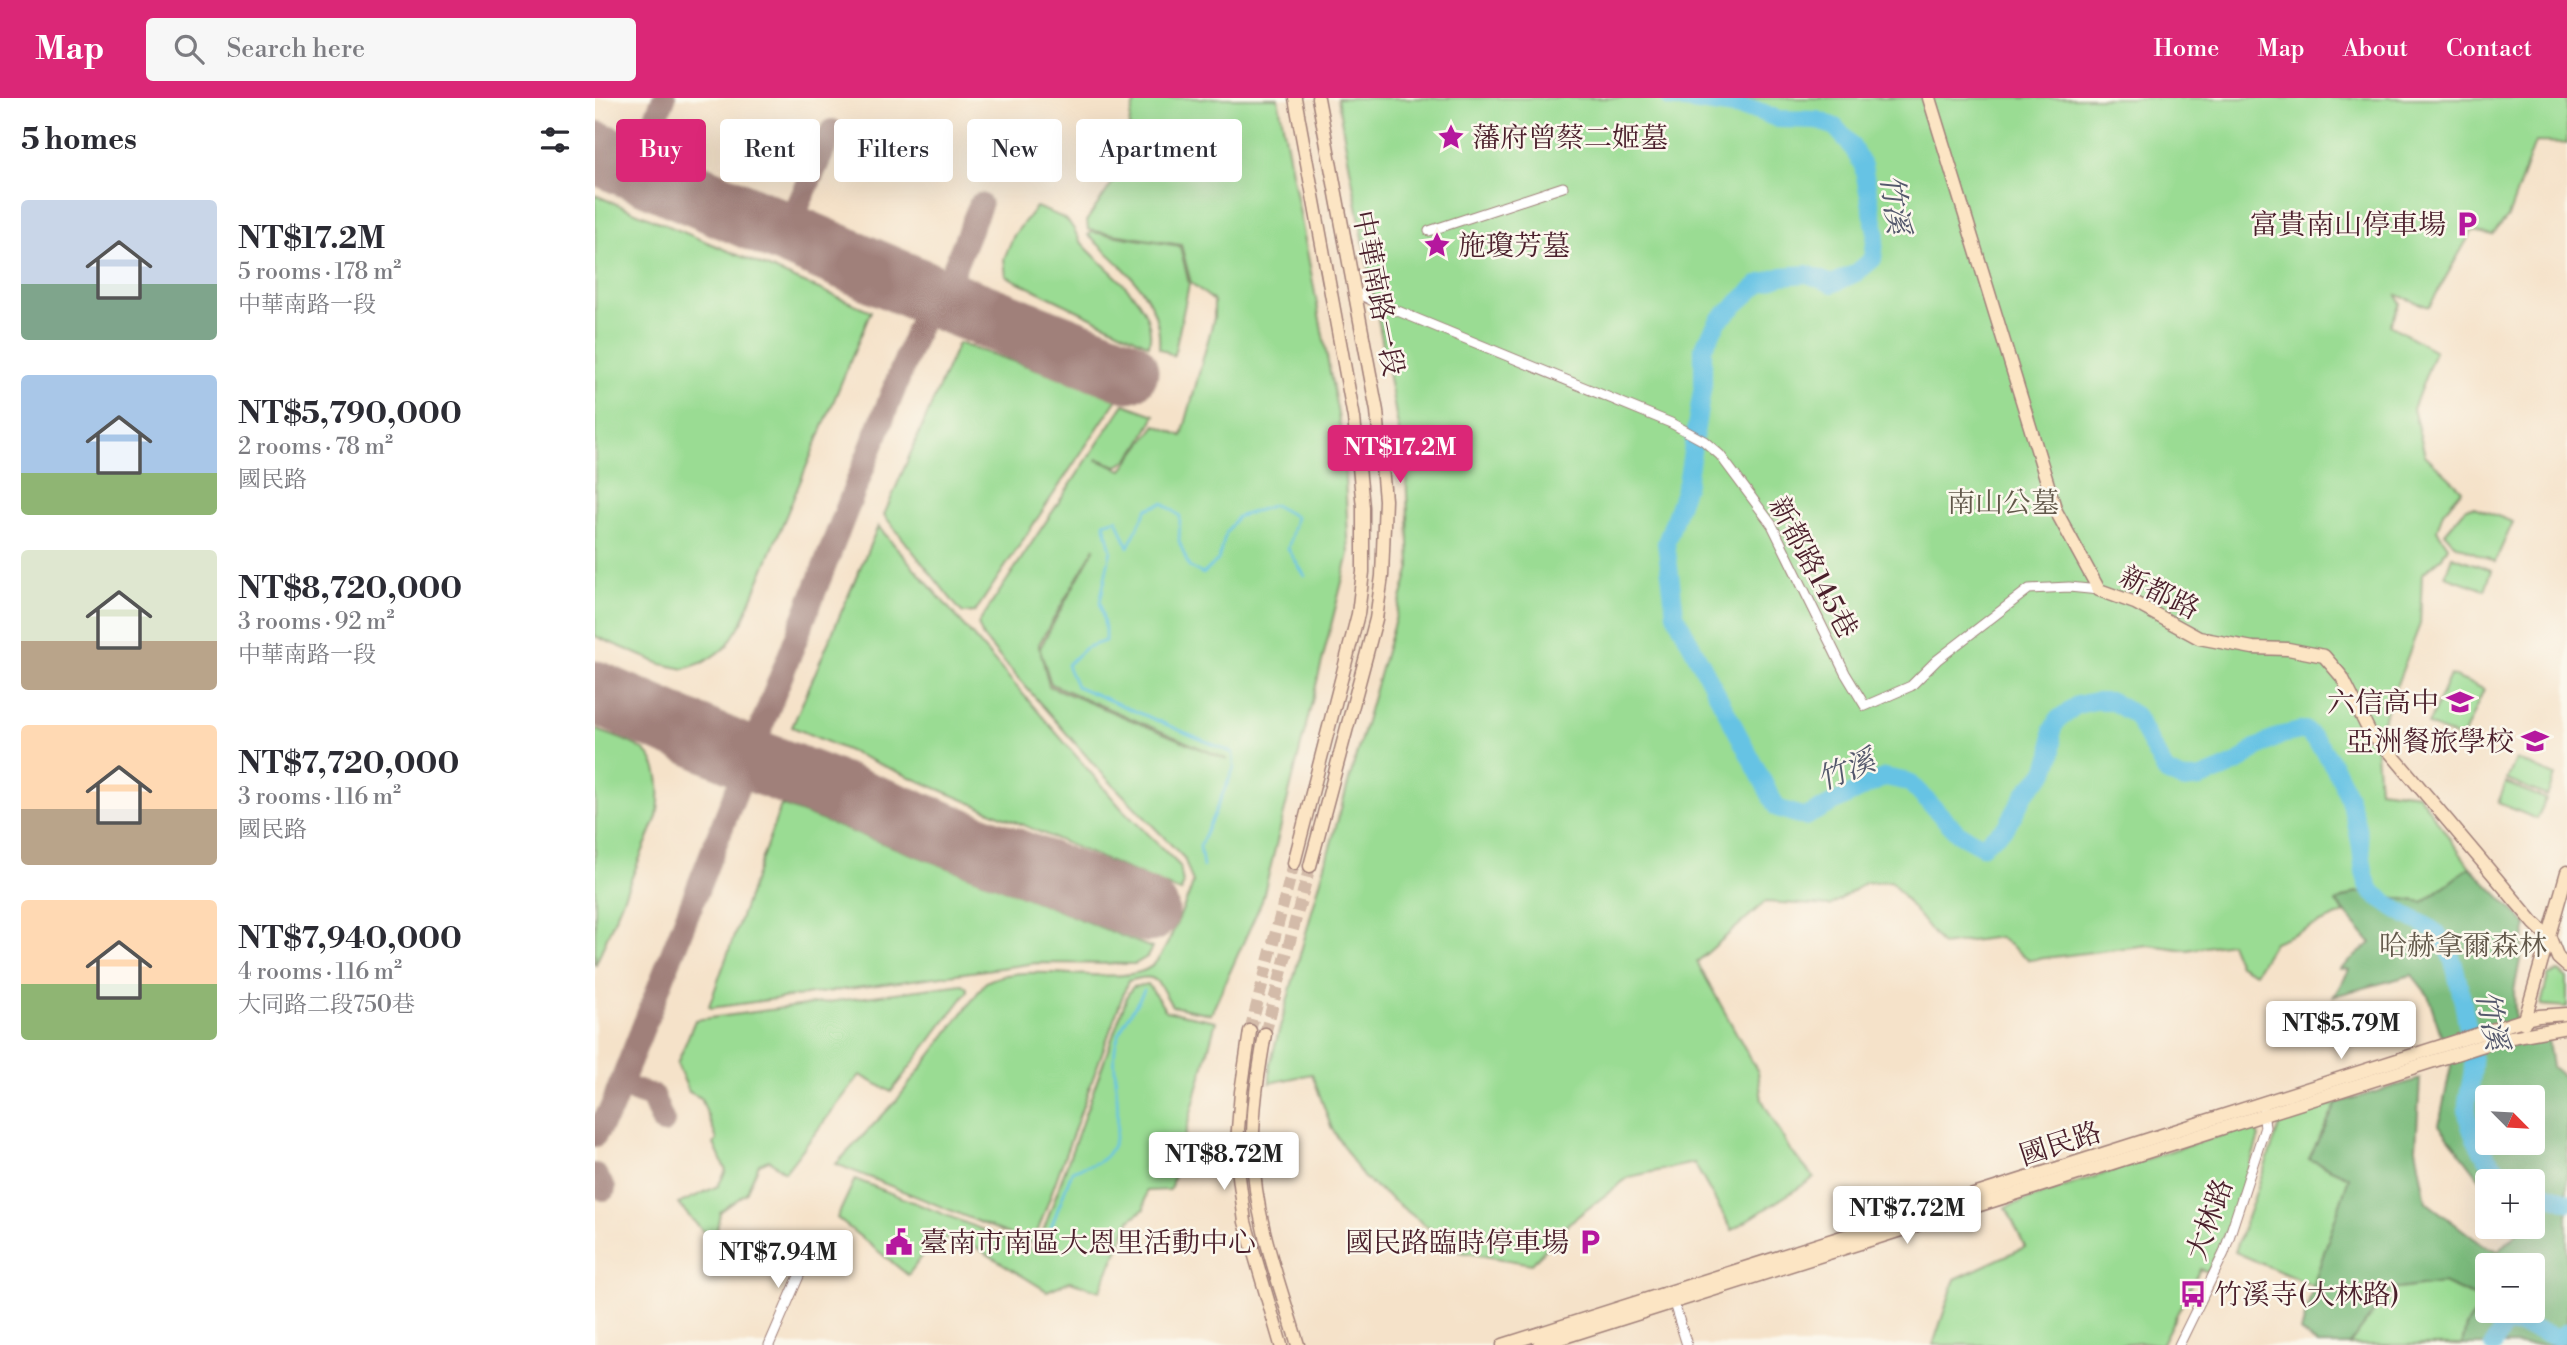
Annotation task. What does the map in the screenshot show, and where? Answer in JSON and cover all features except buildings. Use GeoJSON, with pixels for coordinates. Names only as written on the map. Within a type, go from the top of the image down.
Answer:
{"type":"FeatureCollection","features":[{"type":"Feature","properties":{"kind":"street","name":"中華南路一段"},"geometry":{"type":"LineString","coordinates":[[1294,98],[1354,418],[1363,506],[1363,572],[1358,614],[1294,863]]}},
{"type":"Feature","properties":{"kind":"street","name":"中華南路一段"},"geometry":{"type":"LineString","coordinates":[[1310,866],[1367,660],[1382,576],[1385,500],[1377,411],[1318,98]]}},
{"type":"Feature","properties":{"kind":"street","name":"新都路"},"geometry":{"type":"LineString","coordinates":[[1929,98],[2056,511],[2099,590],[2135,603],[2199,638],[2253,648],[2288,649],[2324,656],[2342,677],[2370,733],[2389,751],[2534,923],[2550,938],[2558,958],[2567,966]]}},
{"type":"Feature","properties":{"kind":"street"},"geometry":{"type":"LineString","coordinates":[[1429,230],[1563,187]]}},
{"type":"Feature","properties":{"kind":"street","name":"新都路145巷"},"geometry":{"type":"LineString","coordinates":[[1353,291],[1671,422],[1704,441],[1720,455],[1772,525],[1845,673],[1865,706],[1911,687],[1937,660],[2029,589],[2069,587],[2099,590]]}},
{"type":"Feature","properties":{"kind":"street"},"geometry":{"type":"LineString","coordinates":[[2520,1034],[2567,872]]}},
{"type":"Feature","properties":{"kind":"street"},"geometry":{"type":"LineString","coordinates":[[2506,1032],[2526,1019],[2567,1014]]}},
{"type":"Feature","properties":{"kind":"street"},"geometry":{"type":"LineString","coordinates":[[2506,1032],[2520,1034],[2567,1027]]}},
{"type":"Feature","properties":{"kind":"street"},"geometry":{"type":"LineString","coordinates":[[1250,1031],[1236,1154],[1245,1223],[1281,1345]]}},
{"type":"Feature","properties":{"kind":"street","name":"國民路"},"geometry":{"type":"LineString","coordinates":[[1503,1345],[1672,1297],[2506,1032]]}},
{"type":"Feature","properties":{"kind":"street"},"geometry":{"type":"LineString","coordinates":[[1265,1034],[1254,1096],[1253,1153],[1259,1208],[1298,1345]]}},
{"type":"Feature","properties":{"kind":"street","name":"大林路"},"geometry":{"type":"LineString","coordinates":[[2179,1345],[2224,1253],[2265,1127],[2262,1110]]}},
{"type":"Feature","properties":{"kind":"street"},"geometry":{"type":"LineString","coordinates":[[769,1345],[812,1246]]}},
{"type":"Feature","properties":{"kind":"street"},"geometry":{"type":"LineString","coordinates":[[1672,1297],[1687,1345]]}},
{"type":"Feature","properties":{"kind":"street","name":"國民路"},"geometry":{"type":"LineString","coordinates":[[1539,1345],[1672,1297]]}},
{"type":"Feature","properties":{"kind":"green space"},"geometry":{"type":"Polygon","coordinates":[[[1137,98],[1278,98],[1343,441],[1349,554],[1262,901],[1211,1014],[1172,1006],[1160,985],[1152,978],[1128,981],[1033,1244],[836,1164],[897,1100],[985,983],[1003,976],[1024,973],[1122,975],[1141,972],[1154,964],[1164,950],[1193,883],[1184,858],[1097,768],[983,637],[978,624],[1124,404],[1155,415],[1139,444],[1123,463],[1117,466],[1097,460],[1122,470],[1156,425],[1182,436],[1214,318],[1214,301],[1191,283],[1181,245],[1088,230],[1087,220],[1112,182],[1242,182],[1242,119],[1130,119],[1137,98]],[[1095,547],[1039,644],[1040,648],[1095,547]],[[1040,649],[1049,686],[1228,760],[1051,684],[1040,649]]]}},
{"type":"Feature","properties":{"kind":"green space","name":"南山公墓"},"geometry":{"type":"Polygon","coordinates":[[[1337,98],[2567,98],[2567,143],[2535,142],[2508,217],[2492,235],[2472,231],[2429,307],[2397,295],[2400,304],[2390,325],[2435,351],[2413,409],[2425,455],[2462,490],[2443,512],[2437,530],[2448,546],[2442,557],[2422,574],[2420,624],[2383,721],[2376,752],[2379,789],[2418,794],[2470,867],[2423,902],[2356,892],[2336,902],[2345,913],[2274,942],[2255,973],[2239,965],[2230,943],[2187,950],[2148,945],[2030,960],[1999,937],[1942,945],[1891,881],[1865,883],[1830,906],[1765,902],[1697,962],[1758,1072],[1762,1100],[1790,1150],[1814,1178],[1732,1230],[1694,1163],[1629,1177],[1569,1223],[1532,1264],[1460,1252],[1363,1177],[1332,1129],[1312,1074],[1270,1083],[1270,1064],[1410,567],[1406,469],[1337,98]]]}},
{"type":"Feature","properties":{"kind":"green space"},"geometry":{"type":"Polygon","coordinates":[[[595,195],[871,311],[742,622],[726,647],[704,662],[684,669],[661,664],[595,636],[595,195]]]}},
{"type":"Feature","properties":{"kind":"green space"},"geometry":{"type":"Polygon","coordinates":[[[1036,207],[1068,222],[1091,253],[1128,288],[1146,315],[1150,329],[1149,345],[1006,276],[1004,259],[1014,235],[1036,207]]]}},
{"type":"Feature","properties":{"kind":"green space"},"geometry":{"type":"Polygon","coordinates":[[[1092,232],[1180,246],[1189,284],[1174,356],[1159,348],[1154,313],[1138,284],[1088,235],[1092,232]]]}},
{"type":"Feature","properties":{"kind":"green space"},"geometry":{"type":"Polygon","coordinates":[[[958,343],[1117,399],[975,612],[963,613],[884,515],[958,343]]]}},
{"type":"Feature","properties":{"kind":"green space"},"geometry":{"type":"Polygon","coordinates":[[[2474,507],[2513,522],[2495,562],[2454,544],[2445,533],[2466,508],[2474,507]]]}},
{"type":"Feature","properties":{"kind":"green space"},"geometry":{"type":"Polygon","coordinates":[[[878,526],[1122,809],[1180,866],[1183,884],[1181,892],[792,727],[878,526]]]}},
{"type":"Feature","properties":{"kind":"green space"},"geometry":{"type":"Polygon","coordinates":[[[2452,556],[2492,570],[2485,590],[2445,576],[2452,556]]]}},
{"type":"Feature","properties":{"kind":"green space"},"geometry":{"type":"Polygon","coordinates":[[[2450,675],[2484,689],[2462,739],[2428,725],[2450,675]]]}},
{"type":"Feature","properties":{"kind":"green space"},"geometry":{"type":"Polygon","coordinates":[[[595,729],[631,743],[649,755],[657,771],[659,799],[657,817],[595,966],[595,729]]]}},
{"type":"Feature","properties":{"kind":"green space"},"geometry":{"type":"Polygon","coordinates":[[[2516,759],[2555,776],[2547,796],[2507,780],[2516,759]]]}},
{"type":"Feature","properties":{"kind":"green space"},"geometry":{"type":"Polygon","coordinates":[[[2506,783],[2546,799],[2537,819],[2498,803],[2506,783]]]}},
{"type":"Feature","properties":{"kind":"green space"},"geometry":{"type":"Polygon","coordinates":[[[781,805],[1010,891],[1152,948],[1147,957],[1135,964],[1036,963],[711,1008],[709,1006],[781,805]]]}},
{"type":"Feature","properties":{"kind":"green space","name":"哈赫拿爾森林"},"geometry":{"type":"Polygon","coordinates":[[[2470,867],[2527,924],[2514,991],[2516,1043],[2547,1033],[2552,1067],[2567,1079],[2567,1345],[2462,1345],[2466,1327],[2475,1312],[2475,1323],[2545,1323],[2545,1253],[2475,1253],[2475,1297],[2443,1283],[2390,1290],[2349,1345],[2318,1345],[2301,1332],[2313,1286],[2349,1177],[2309,1159],[2337,1103],[2420,1079],[2416,1148],[2426,1202],[2483,1245],[2499,1251],[2511,1239],[2545,1239],[2545,1169],[2475,1169],[2475,1172],[2439,1125],[2451,1066],[2428,995],[2412,975],[2334,996],[2349,970],[2340,969],[2371,943],[2336,902],[2356,892],[2423,902],[2470,867]]]}},
{"type":"Feature","properties":{"kind":"green space"},"geometry":{"type":"Polygon","coordinates":[[[2559,971],[2567,978],[2567,1007],[2541,1005],[2548,976],[2559,971]]]}},
{"type":"Feature","properties":{"kind":"green space"},"geometry":{"type":"Polygon","coordinates":[[[962,984],[967,988],[967,992],[891,1092],[860,1075],[785,1172],[769,1160],[759,1164],[746,1193],[720,1212],[716,1235],[710,1239],[678,1204],[718,1186],[726,1171],[714,1144],[717,1140],[701,1098],[689,1092],[677,1064],[695,1020],[962,984]]]}},
{"type":"Feature","properties":{"kind":"green space"},"geometry":{"type":"Polygon","coordinates":[[[1148,984],[1166,1011],[1216,1021],[1170,1190],[1146,1191],[1144,1209],[1130,1220],[1100,1291],[1070,1281],[1047,1291],[956,1235],[930,1246],[908,1275],[837,1218],[855,1179],[1036,1251],[1128,994],[1133,987],[1148,984]]]}},
{"type":"Feature","properties":{"kind":"green space"},"geometry":{"type":"Polygon","coordinates":[[[2337,1103],[2309,1159],[2349,1177],[2313,1286],[2235,1252],[2281,1121],[2287,1115],[2337,1103]]]}},
{"type":"Feature","properties":{"kind":"green space"},"geometry":{"type":"Polygon","coordinates":[[[2254,1126],[2259,1137],[2234,1214],[2208,1272],[2200,1269],[2161,1345],[2142,1342],[2113,1345],[1933,1345],[1955,1279],[2025,1247],[2006,1207],[2176,1149],[2254,1126]]]}},
{"type":"Feature","properties":{"kind":"green space"},"geometry":{"type":"Polygon","coordinates":[[[2443,1283],[2475,1297],[2475,1312],[2466,1327],[2462,1345],[2349,1345],[2390,1290],[2443,1283]]]}},
{"type":"Feature","properties":{"kind":"waterway","name":"竹溪"},"geometry":{"type":"LineString","coordinates":[[1670,98],[1756,110],[1778,119],[1817,120],[1835,127],[1851,145],[1863,166],[1876,232],[1873,259],[1856,273],[1832,284],[1807,274],[1782,276],[1759,284],[1719,320],[1703,348],[1703,384],[1687,483],[1666,543],[1675,614],[1777,808],[1805,817],[1885,777],[1909,782],[1958,833],[1982,846],[2007,826],[2026,792],[2046,771],[2052,754],[2052,730],[2058,719],[2077,705],[2111,701],[2135,715],[2166,772],[2183,780],[2201,778],[2221,770],[2282,735],[2305,730],[2326,754],[2348,796],[2370,889],[2398,911],[2436,933],[2449,952],[2463,1003],[2473,1062],[2467,1104],[2470,1127],[2481,1149],[2497,1169]]}},
{"type":"Feature","properties":{"kind":"waterway"},"geometry":{"type":"LineString","coordinates":[[1203,867],[1200,846],[1234,768],[1233,753],[1076,686],[1067,665],[1085,648],[1105,641],[1100,602],[1111,550],[1104,523],[1117,519],[1128,547],[1147,509],[1163,503],[1180,516],[1179,541],[1189,567],[1203,574],[1218,560],[1226,533],[1237,517],[1274,505],[1296,517],[1288,549],[1305,576]]}},
{"type":"Feature","properties":{"kind":"waterway"},"geometry":{"type":"LineString","coordinates":[[1049,1233],[1072,1171],[1098,1162],[1108,1153],[1114,1141],[1118,1110],[1115,1049],[1123,1026],[1144,990]]}},
{"type":"Feature","properties":{"kind":"waterway","name":"竹溪"},"geometry":{"type":"LineString","coordinates":[[2545,1194],[2567,1202]]}},
{"type":"Feature","properties":{"kind":"waterway","name":"竹溪"},"geometry":{"type":"LineString","coordinates":[[2493,1345],[2504,1326],[2518,1325],[2558,1337],[2567,1332]]}},
{"type":"Feature","properties":{"kind":"taxiway"},"geometry":{"type":"LineString","coordinates":[[655,119],[664,98]]}},
{"type":"Feature","properties":{"kind":"taxiway"},"geometry":{"type":"LineString","coordinates":[[786,232],[832,131]]}},
{"type":"Feature","properties":{"kind":"taxiway"},"geometry":{"type":"LineString","coordinates":[[942,297],[980,205]]}},
{"type":"Feature","properties":{"kind":"taxiway"},"geometry":{"type":"LineString","coordinates":[[595,1135],[611,1109],[931,295]]}},
{"type":"Feature","properties":{"kind":"taxiway"},"geometry":{"type":"LineString","coordinates":[[620,1086],[652,1096],[663,1122]]}},
{"type":"Feature","properties":{"kind":"taxiway"},"geometry":{"type":"LineString","coordinates":[[595,1175],[604,1189]]}},
{"type":"Feature","properties":{"kind":"runway"},"geometry":{"type":"LineString","coordinates":[[595,152],[931,295],[1127,371]]}},
{"type":"Feature","properties":{"kind":"runway"},"geometry":{"type":"LineString","coordinates":[[595,692],[750,759],[1148,911]]}},
{"type":"Feature","properties":{"kind":"tunnel"},"geometry":{"type":"LineString","coordinates":[[1250,1031],[1294,863]]}},
{"type":"Feature","properties":{"kind":"tunnel"},"geometry":{"type":"LineString","coordinates":[[1265,1034],[1310,866]]}},
{"type":"Feature","properties":{"kind":"place","name":"藩府曾蔡二姬墓"},"geometry":{"type":"Point","coordinates":[1451,137]}},
{"type":"Feature","properties":{"kind":"place","name":"富貴南山停車場"},"geometry":{"type":"Point","coordinates":[2467,224]}},
{"type":"Feature","properties":{"kind":"place","name":"施瓊芳墓"},"geometry":{"type":"Point","coordinates":[1437,245]}},
{"type":"Feature","properties":{"kind":"place","name":"六信高中"},"geometry":{"type":"Point","coordinates":[2460,702]}},
{"type":"Feature","properties":{"kind":"place","name":"亞洲餐旅學校"},"geometry":{"type":"Point","coordinates":[2535,741]}},
{"type":"Feature","properties":{"kind":"place","name":"臺南市南區大恩里活動中心"},"geometry":{"type":"Point","coordinates":[899,1242]}},
{"type":"Feature","properties":{"kind":"place","name":"國民路臨時停車場"},"geometry":{"type":"Point","coordinates":[1590,1242]}},
{"type":"Feature","properties":{"kind":"place","name":"竹溪寺(大林路)"},"geometry":{"type":"Point","coordinates":[2193,1294]}}]}
